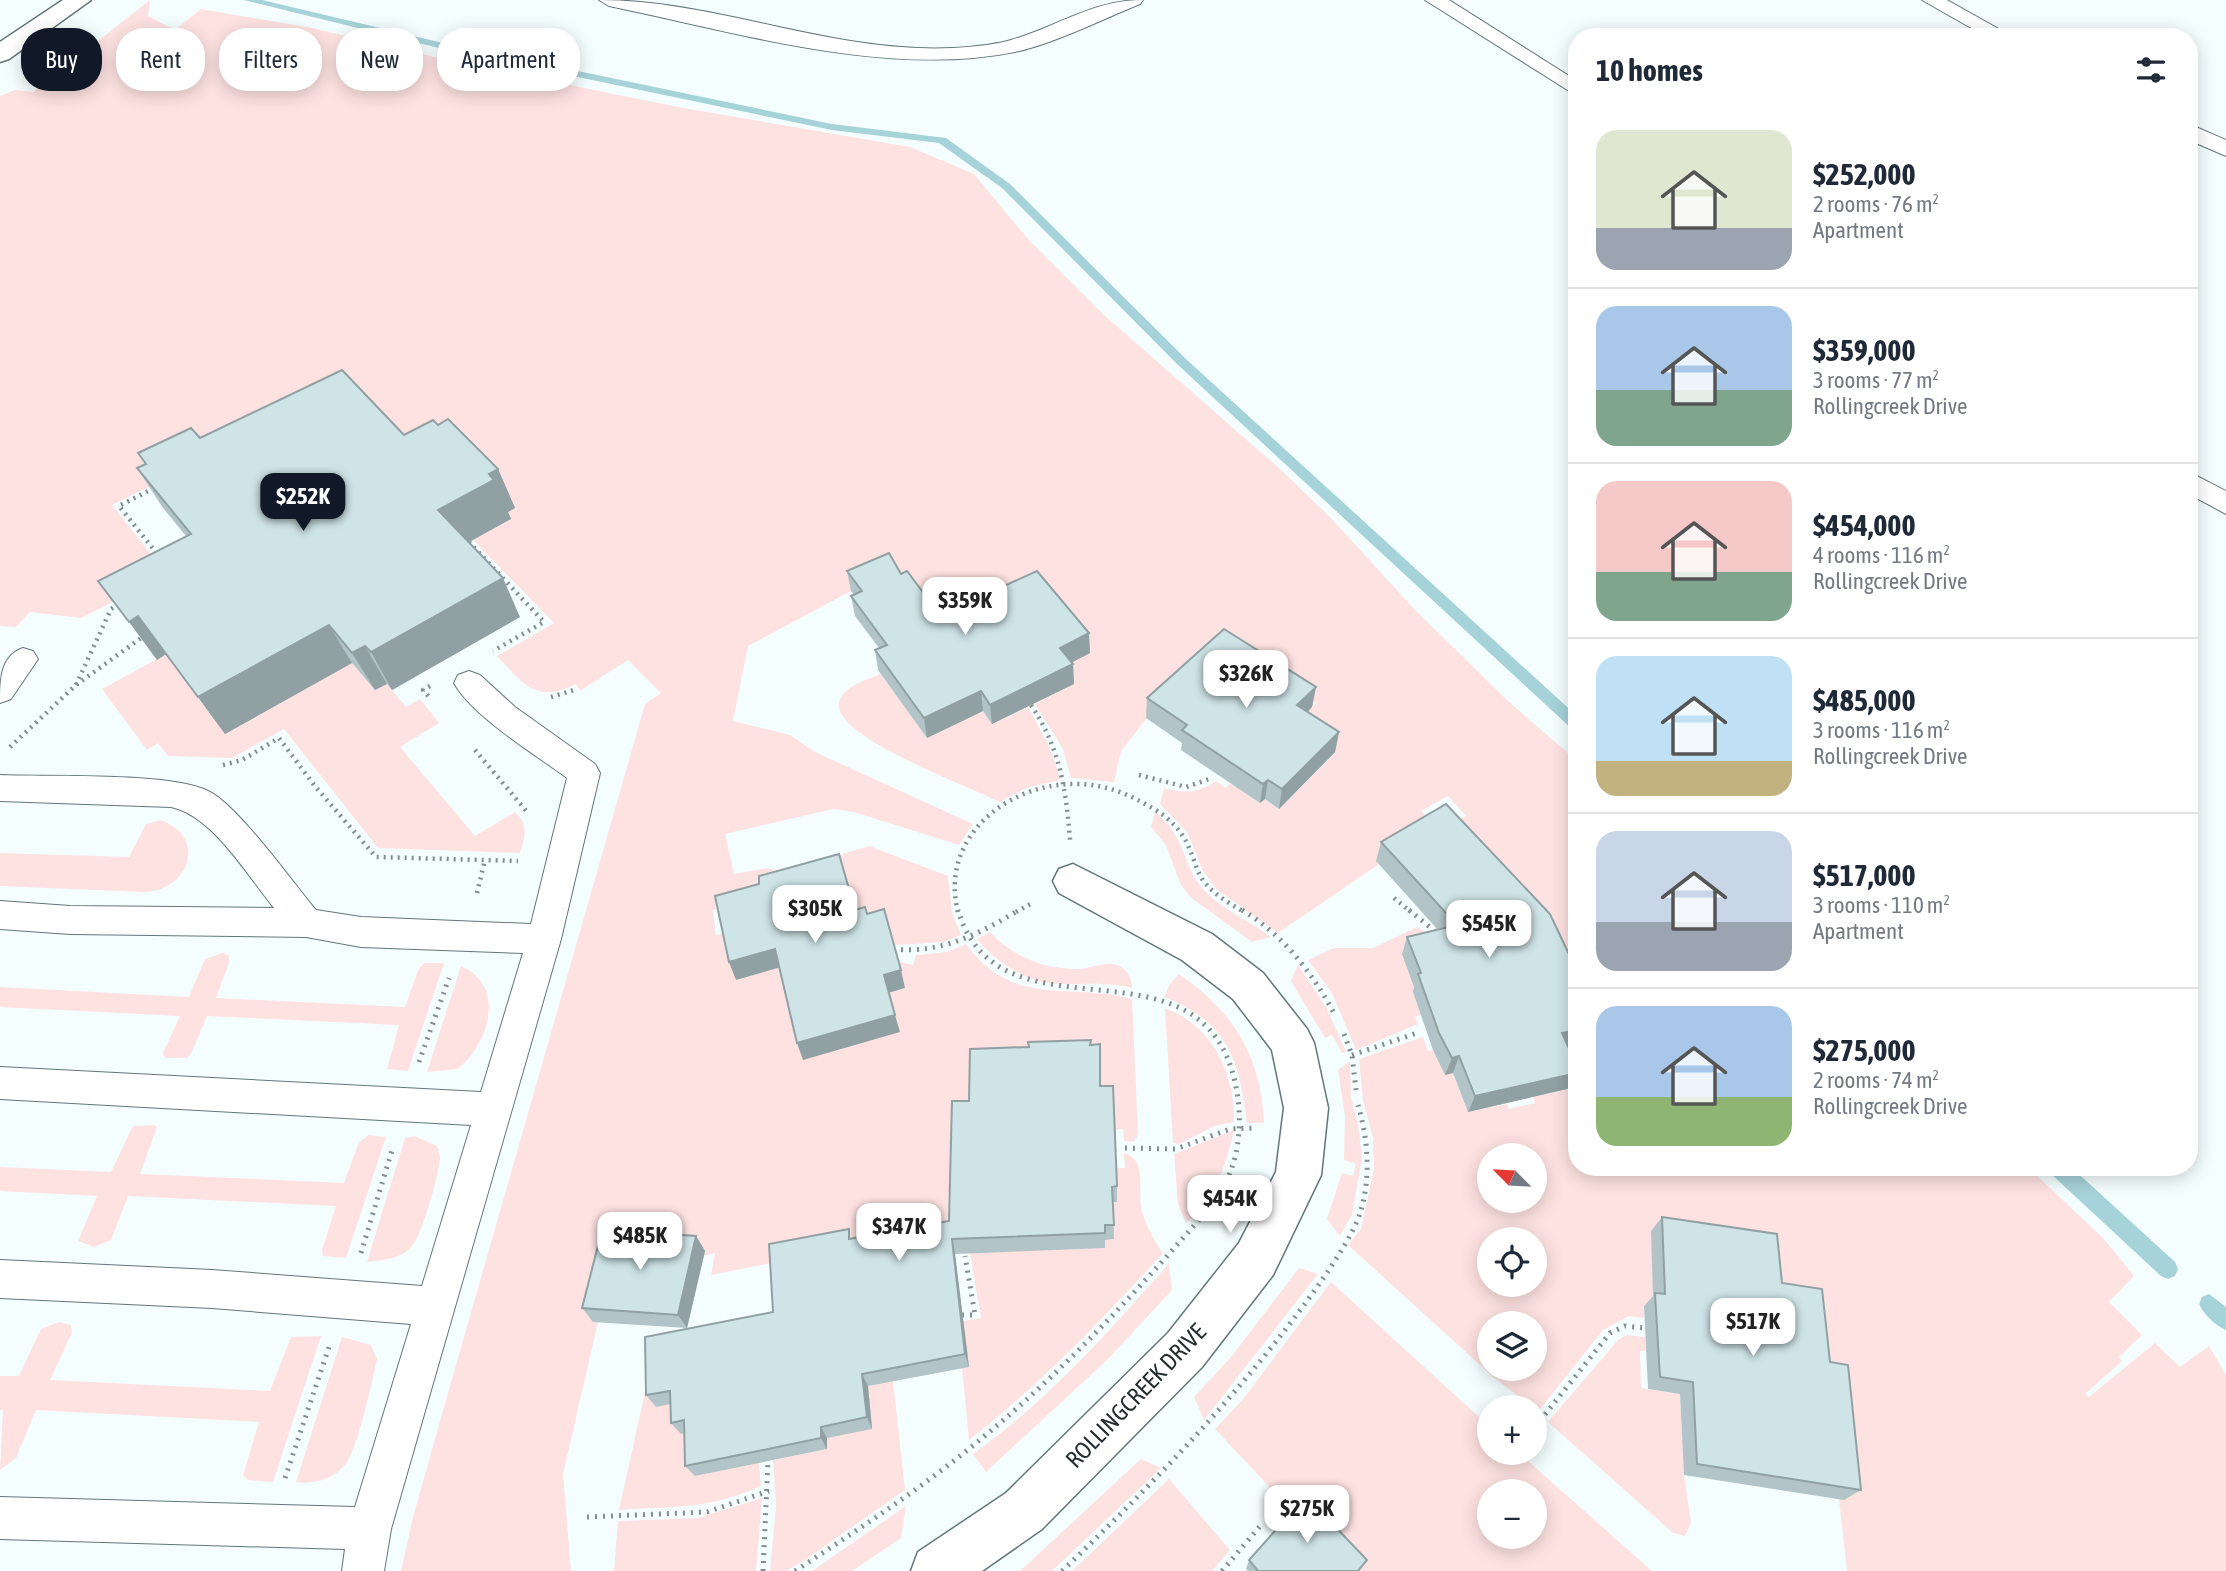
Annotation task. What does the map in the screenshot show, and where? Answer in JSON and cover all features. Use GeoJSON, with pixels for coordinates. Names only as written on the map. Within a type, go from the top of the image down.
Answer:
{"type":"FeatureCollection","features":[{"type":"Feature","properties":{"kind":"street"},"geometry":{"type":"LineString","coordinates":[[0,54],[79,0]]}},
{"type":"Feature","properties":{"kind":"street","name":"ROLLINGCREEK DRIVE"},"geometry":{"type":"LineString","coordinates":[[937,1571],[1024,1511],[1185,1350],[1256,1259],[1298,1175],[1306,1108],[1292,1043],[1248,986],[1197,947],[1073,881]]}},
{"type":"Feature","properties":{"kind":"lane"},"geometry":{"type":"LineString","coordinates":[[609,0],[789,37],[870,49],[953,54],[1014,46],[1133,0]]}},
{"type":"Feature","properties":{"kind":"lane"},"geometry":{"type":"LineString","coordinates":[[1435,0],[1568,84]]}},
{"type":"Feature","properties":{"kind":"lane"},"geometry":{"type":"LineString","coordinates":[[1932,0],[1986,28]]}},
{"type":"Feature","properties":{"kind":"lane"},"geometry":{"type":"LineString","coordinates":[[2198,135],[2226,149]]}},
{"type":"Feature","properties":{"kind":"lane"},"geometry":{"type":"LineString","coordinates":[[2198,487],[2226,504]]}},
{"type":"Feature","properties":{"kind":"lane"},"geometry":{"type":"LineString","coordinates":[[0,691],[23,659]]}},
{"type":"Feature","properties":{"kind":"lane"},"geometry":{"type":"LineString","coordinates":[[363,1571],[370,1529],[544,939],[584,773],[504,715],[469,683]]}},
{"type":"Feature","properties":{"kind":"lane"},"geometry":{"type":"LineString","coordinates":[[0,788],[171,794],[198,800],[219,817],[306,923]]}},
{"type":"Feature","properties":{"kind":"lane"},"geometry":{"type":"LineString","coordinates":[[0,915],[70,920],[306,923],[361,932],[544,939]]}},
{"type":"Feature","properties":{"kind":"lane"},"geometry":{"type":"LineString","coordinates":[[0,1083],[494,1109]]}},
{"type":"Feature","properties":{"kind":"lane"},"geometry":{"type":"LineString","coordinates":[[0,1279],[434,1306]]}},
{"type":"Feature","properties":{"kind":"lane"},"geometry":{"type":"LineString","coordinates":[[0,1518],[370,1529]]}},
{"type":"Feature","properties":{"kind":"path"},"geometry":{"type":"LineString","coordinates":[[164,483],[119,506],[166,565]]}},
{"type":"Feature","properties":{"kind":"path"},"geometry":{"type":"LineString","coordinates":[[470,542],[544,622],[489,653]]}},
{"type":"Feature","properties":{"kind":"path"},"geometry":{"type":"LineString","coordinates":[[76,685],[111,609],[121,603]]}},
{"type":"Feature","properties":{"kind":"path"},"geometry":{"type":"LineString","coordinates":[[19,752],[6,751],[76,685],[141,638]]}},
{"type":"Feature","properties":{"kind":"path"},"geometry":{"type":"LineString","coordinates":[[432,700],[423,690],[434,684]]}},
{"type":"Feature","properties":{"kind":"path"},"geometry":{"type":"LineString","coordinates":[[891,946],[894,950],[934,949],[968,937],[1073,881],[1066,784],[1058,751],[1031,705]]}},
{"type":"Feature","properties":{"kind":"path"},"geometry":{"type":"LineString","coordinates":[[216,765],[242,760],[279,738],[376,857],[528,861]]}},
{"type":"Feature","properties":{"kind":"path"},"geometry":{"type":"LineString","coordinates":[[468,742],[530,816]]}},
{"type":"Feature","properties":{"kind":"path"},"geometry":{"type":"LineString","coordinates":[[1139,775],[1179,787],[1192,788],[1212,778]]}},
{"type":"Feature","properties":{"kind":"path"},"geometry":{"type":"LineString","coordinates":[[795,1571],[939,1473],[1021,1407],[1100,1331],[1219,1194],[1231,1170],[1240,1126],[1238,1093],[1226,1055],[1212,1032],[1188,1011],[1114,989],[1071,989],[1024,981],[989,961],[968,937],[958,914],[954,895],[955,872],[963,847],[980,823],[1001,804],[1028,791],[1066,784],[1114,787],[1168,816],[1186,840],[1202,880],[1275,935],[1304,962],[1335,1014],[1352,1055],[1368,1157],[1361,1210],[1352,1231],[1312,1296],[1248,1379],[1146,1493],[1062,1571]]}},
{"type":"Feature","properties":{"kind":"path"},"geometry":{"type":"LineString","coordinates":[[269,1526],[464,936],[485,860]]}},
{"type":"Feature","properties":{"kind":"path"},"geometry":{"type":"LineString","coordinates":[[1394,898],[1428,929],[1445,932]]}},
{"type":"Feature","properties":{"kind":"path"},"geometry":{"type":"LineString","coordinates":[[1296,1062],[1352,1055],[1420,1032]]}},
{"type":"Feature","properties":{"kind":"path"},"geometry":{"type":"LineString","coordinates":[[1125,1148],[1155,1151],[1174,1149],[1192,1144],[1221,1129],[1240,1126],[1303,1129]]}},
{"type":"Feature","properties":{"kind":"path"},"geometry":{"type":"LineString","coordinates":[[962,1315],[975,1314],[965,1256]]}},
{"type":"Feature","properties":{"kind":"path"},"geometry":{"type":"LineString","coordinates":[[1547,1412],[1611,1333],[1625,1326],[1644,1328]]}},
{"type":"Feature","properties":{"kind":"path"},"geometry":{"type":"LineString","coordinates":[[763,1571],[769,1491],[768,1461]]}},
{"type":"Feature","properties":{"kind":"path"},"geometry":{"type":"LineString","coordinates":[[587,1517],[707,1512],[769,1491]]}},
{"type":"Feature","properties":{"kind":"path"},"geometry":{"type":"LineString","coordinates":[[1222,1571],[1261,1525]]}},
{"type":"Feature","properties":{"kind":"shaded area"},"geometry":{"type":"Polygon","coordinates":[[[150,0],[148,16],[171,28],[116,28],[116,91],[205,91],[205,28],[177,28],[201,9],[312,28],[219,28],[219,91],[322,91],[322,30],[336,34],[336,91],[423,91],[423,54],[437,57],[437,91],[580,91],[580,87],[678,107],[910,147],[974,174],[1027,238],[1104,315],[1280,469],[1330,517],[1415,610],[1508,701],[1568,753],[1568,996],[1445,828],[1466,816],[1448,796],[1421,811],[1435,826],[1278,933],[1216,889],[1203,871],[1187,832],[1160,804],[1164,788],[1191,791],[1216,781],[1226,788],[1230,783],[1260,803],[1265,799],[1279,809],[1335,753],[1294,725],[1316,703],[1289,685],[1147,718],[1121,751],[1114,782],[1071,778],[1063,749],[1035,704],[1068,687],[1061,668],[1089,653],[963,626],[851,591],[748,646],[733,721],[790,735],[815,752],[973,824],[959,845],[854,812],[833,809],[725,834],[734,874],[767,868],[785,872],[765,896],[713,910],[716,935],[726,932],[781,967],[888,993],[905,988],[896,961],[913,965],[916,955],[947,952],[966,944],[984,964],[1003,978],[1023,985],[1043,990],[1109,994],[1132,999],[1138,1134],[1134,1142],[1124,1141],[1123,1129],[1114,1130],[961,1196],[886,1382],[893,1381],[905,1490],[805,1560],[786,1571],[770,1571],[776,1506],[773,1460],[827,1449],[776,1262],[711,1275],[715,1253],[703,1256],[704,1251],[593,1321],[598,1322],[563,1474],[571,1571],[401,1571],[413,1517],[645,704],[661,693],[628,660],[580,691],[576,684],[550,692],[531,688],[497,656],[554,623],[473,540],[510,520],[505,513],[514,508],[222,451],[112,505],[158,563],[146,585],[81,618],[30,612],[16,627],[0,626],[0,96],[15,90],[102,91],[102,38],[150,0]]]}},
{"type":"Feature","properties":{"kind":"shaded area"},"geometry":{"type":"Polygon","coordinates":[[[166,654],[352,663],[375,690],[387,684],[406,707],[420,699],[439,723],[400,747],[475,836],[515,812],[524,826],[520,853],[378,848],[284,729],[232,758],[168,756],[158,743],[147,750],[102,689],[166,654]]]}},
{"type":"Feature","properties":{"kind":"shaded area"},"geometry":{"type":"Polygon","coordinates":[[[881,674],[927,738],[983,711],[993,724],[1028,707],[1048,744],[1061,780],[1029,787],[999,802],[876,743],[854,728],[841,713],[840,699],[853,686],[881,674]]]}},
{"type":"Feature","properties":{"kind":"shaded area"},"geometry":{"type":"Polygon","coordinates":[[[1155,812],[1173,832],[1191,871],[1204,890],[1271,937],[1252,942],[1190,897],[1180,883],[1166,845],[1151,827],[1155,812]]]}},
{"type":"Feature","properties":{"kind":"shaded area"},"geometry":{"type":"Polygon","coordinates":[[[161,820],[176,829],[185,839],[188,851],[187,863],[181,874],[172,883],[159,889],[144,892],[0,886],[0,853],[129,857],[146,824],[161,820]]]}},
{"type":"Feature","properties":{"kind":"shaded area"},"geometry":{"type":"Polygon","coordinates":[[[869,846],[948,876],[952,913],[961,935],[944,942],[895,945],[889,927],[871,932],[859,928],[837,861],[842,854],[869,846]]]}},
{"type":"Feature","properties":{"kind":"shaded area"},"geometry":{"type":"Polygon","coordinates":[[[1417,927],[1434,937],[1416,990],[1421,1015],[1415,1017],[1418,1024],[1356,1050],[1332,993],[1308,960],[1334,948],[1373,948],[1417,927]]]}},
{"type":"Feature","properties":{"kind":"shaded area"},"geometry":{"type":"Polygon","coordinates":[[[990,932],[1019,955],[1043,964],[1068,969],[1117,965],[1127,973],[1132,988],[1107,984],[1053,983],[1028,977],[1005,965],[977,939],[990,932]]]}},
{"type":"Feature","properties":{"kind":"shaded area"},"geometry":{"type":"Polygon","coordinates":[[[222,953],[229,955],[229,963],[216,998],[405,1007],[419,968],[425,963],[444,963],[408,1071],[387,1069],[399,1025],[207,1016],[187,1058],[165,1058],[163,1053],[180,1016],[0,1007],[0,987],[189,997],[205,959],[222,953]]]}},
{"type":"Feature","properties":{"kind":"shaded area"},"geometry":{"type":"Polygon","coordinates":[[[1298,965],[1327,1009],[1346,1052],[1342,1053],[1332,1035],[1325,1038],[1291,981],[1298,965]]]}},
{"type":"Feature","properties":{"kind":"shaded area"},"geometry":{"type":"Polygon","coordinates":[[[461,966],[475,975],[484,987],[488,1016],[484,1031],[478,1046],[457,1069],[427,1072],[461,966]]]}},
{"type":"Feature","properties":{"kind":"shaded area"},"geometry":{"type":"Polygon","coordinates":[[[1179,974],[1215,1004],[1241,1038],[1257,1077],[1264,1123],[1247,1123],[1240,1080],[1234,1062],[1216,1031],[1203,1018],[1164,997],[1179,974]]]}},
{"type":"Feature","properties":{"kind":"shaded area"},"geometry":{"type":"Polygon","coordinates":[[[1165,1008],[1196,1026],[1208,1039],[1225,1069],[1233,1103],[1234,1122],[1215,1126],[1179,1144],[1173,1143],[1165,1008]]]}},
{"type":"Feature","properties":{"kind":"shaded area"},"geometry":{"type":"Polygon","coordinates":[[[1423,1037],[1428,1051],[1435,1049],[1445,1075],[1453,1073],[1468,1112],[1507,1104],[1509,1109],[1535,1103],[1533,1097],[1568,1089],[1568,1176],[2038,1176],[2103,1238],[2134,1276],[2109,1302],[2142,1335],[2119,1357],[2122,1361],[2085,1394],[2089,1397],[2155,1343],[2180,1367],[2209,1346],[2226,1375],[2226,1571],[1847,1571],[1839,1499],[1844,1500],[1653,1307],[1644,1307],[1644,1318],[1629,1316],[1603,1330],[1547,1401],[1547,1395],[1516,1395],[1499,1381],[1547,1381],[1547,1311],[1477,1311],[1477,1362],[1348,1245],[1361,1229],[1374,1168],[1373,1138],[1363,1100],[1359,1059],[1423,1037]]]}},
{"type":"Feature","properties":{"kind":"shaded area"},"geometry":{"type":"Polygon","coordinates":[[[1350,1061],[1351,1097],[1362,1158],[1352,1215],[1340,1236],[1327,1219],[1342,1173],[1353,1176],[1356,1164],[1344,1160],[1345,1116],[1338,1070],[1350,1061]]]}},
{"type":"Feature","properties":{"kind":"shaded area"},"geometry":{"type":"Polygon","coordinates":[[[133,1126],[157,1127],[140,1174],[344,1183],[359,1142],[369,1135],[386,1137],[346,1258],[323,1256],[322,1250],[336,1206],[128,1196],[111,1240],[94,1247],[78,1241],[97,1196],[0,1191],[0,1167],[111,1172],[133,1126]]]}},
{"type":"Feature","properties":{"kind":"shaded area"},"geometry":{"type":"Polygon","coordinates":[[[1234,1130],[1218,1181],[1204,1203],[1186,1223],[1178,1204],[1174,1154],[1234,1130]]]}},
{"type":"Feature","properties":{"kind":"shaded area"},"geometry":{"type":"Polygon","coordinates":[[[414,1136],[437,1146],[440,1157],[434,1189],[421,1229],[412,1246],[403,1254],[367,1262],[405,1138],[414,1136]]]}},
{"type":"Feature","properties":{"kind":"shaded area"},"geometry":{"type":"Polygon","coordinates":[[[1124,1153],[1131,1156],[1139,1168],[1142,1213],[1163,1253],[1070,1351],[1021,1397],[969,1440],[962,1368],[968,1367],[963,1321],[981,1318],[970,1253],[1113,1239],[1115,1168],[1125,1168],[1124,1153]]]}},
{"type":"Feature","properties":{"kind":"shaded area"},"geometry":{"type":"Polygon","coordinates":[[[1169,1263],[1172,1290],[1108,1359],[986,1472],[973,1454],[1052,1388],[1100,1340],[1169,1263]]]}},
{"type":"Feature","properties":{"kind":"shaded area"},"geometry":{"type":"Polygon","coordinates":[[[1299,1268],[1318,1274],[1204,1420],[1194,1397],[1231,1357],[1299,1268]]]}},
{"type":"Feature","properties":{"kind":"shaded area"},"geometry":{"type":"Polygon","coordinates":[[[1331,1282],[1477,1415],[1477,1465],[1533,1465],[1652,1571],[1360,1571],[1361,1569],[1295,1514],[1215,1429],[1244,1398],[1331,1282]]]}},
{"type":"Feature","properties":{"kind":"shaded area"},"geometry":{"type":"Polygon","coordinates":[[[59,1322],[71,1325],[72,1332],[50,1380],[270,1391],[291,1337],[321,1336],[273,1482],[248,1480],[243,1475],[259,1422],[36,1410],[16,1458],[0,1470],[3,1410],[0,1410],[0,1376],[19,1376],[41,1329],[59,1322]]]}},
{"type":"Feature","properties":{"kind":"shaded area"},"geometry":{"type":"Polygon","coordinates":[[[1627,1335],[1645,1337],[1646,1351],[1640,1351],[1641,1388],[1680,1394],[1684,1475],[1691,1523],[1685,1536],[1673,1533],[1548,1422],[1619,1339],[1627,1335]]]}},
{"type":"Feature","properties":{"kind":"shaded area"},"geometry":{"type":"Polygon","coordinates":[[[342,1337],[371,1345],[377,1359],[356,1440],[344,1466],[332,1476],[318,1481],[296,1482],[342,1337]]]}},
{"type":"Feature","properties":{"kind":"shaded area"},"geometry":{"type":"Polygon","coordinates":[[[653,1356],[656,1406],[680,1403],[681,1433],[693,1431],[695,1476],[759,1463],[761,1486],[707,1503],[619,1510],[653,1356]]]}},
{"type":"Feature","properties":{"kind":"shaded area"},"geometry":{"type":"Polygon","coordinates":[[[1141,1459],[1161,1468],[1052,1571],[1020,1571],[1141,1459]]]}},
{"type":"Feature","properties":{"kind":"shaded area"},"geometry":{"type":"Polygon","coordinates":[[[1169,1479],[1230,1550],[1212,1571],[1072,1571],[1169,1479]]]}},
{"type":"Feature","properties":{"kind":"shaded area"},"geometry":{"type":"Polygon","coordinates":[[[762,1498],[756,1571],[614,1571],[618,1521],[698,1518],[762,1498]]]}},
{"type":"Feature","properties":{"kind":"shaded area"},"geometry":{"type":"Polygon","coordinates":[[[906,1506],[901,1538],[852,1571],[812,1571],[906,1506]]]}},
{"type":"Feature","properties":{"kind":"building"},"geometry":{"type":"Polygon","coordinates":[[[342,370],[404,435],[433,420],[438,425],[448,419],[498,469],[489,474],[494,480],[438,510],[503,578],[371,652],[365,646],[352,653],[329,625],[198,697],[138,616],[129,622],[98,581],[191,534],[137,468],[146,464],[138,453],[191,428],[200,438],[342,370]]]}},
{"type":"Feature","properties":{"kind":"building"},"geometry":{"type":"Polygon","coordinates":[[[889,553],[901,574],[907,571],[940,615],[1037,571],[1089,633],[1060,648],[1073,664],[990,705],[981,691],[924,718],[875,650],[887,645],[851,596],[862,591],[847,571],[889,553]]]}},
{"type":"Feature","properties":{"kind":"building"},"geometry":{"type":"Polygon","coordinates":[[[1224,629],[1316,687],[1297,705],[1339,732],[1282,789],[1268,780],[1263,784],[1182,730],[1187,725],[1147,698],[1224,629]]]}},
{"type":"Feature","properties":{"kind":"building"},"geometry":{"type":"Polygon","coordinates":[[[1446,804],[1550,914],[1568,952],[1568,1032],[1562,1033],[1568,1046],[1568,1075],[1475,1096],[1459,1056],[1452,1058],[1439,1033],[1407,937],[1457,925],[1381,842],[1446,804]]]}},
{"type":"Feature","properties":{"kind":"building"},"geometry":{"type":"Polygon","coordinates":[[[839,854],[855,910],[865,907],[867,914],[884,909],[901,970],[884,975],[895,1015],[797,1043],[775,949],[729,962],[715,896],[759,884],[759,876],[839,854]]]}},
{"type":"Feature","properties":{"kind":"building"},"geometry":{"type":"Polygon","coordinates":[[[1091,1040],[1090,1045],[1100,1044],[1100,1086],[1113,1086],[1117,1186],[1112,1187],[1114,1225],[1105,1225],[1105,1233],[952,1239],[965,1354],[862,1374],[867,1417],[821,1427],[821,1438],[685,1466],[684,1420],[671,1423],[670,1391],[646,1395],[645,1337],[773,1312],[769,1244],[849,1229],[849,1239],[949,1221],[952,1101],[969,1101],[970,1049],[1029,1047],[1028,1042],[1091,1040]]]}},
{"type":"Feature","properties":{"kind":"building"},"geometry":{"type":"Polygon","coordinates":[[[1662,1217],[1777,1234],[1782,1283],[1822,1289],[1830,1362],[1848,1365],[1861,1490],[1697,1464],[1693,1382],[1660,1377],[1655,1293],[1665,1294],[1662,1217]]]}},
{"type":"Feature","properties":{"kind":"building"},"geometry":{"type":"Polygon","coordinates":[[[602,1230],[696,1236],[678,1315],[582,1308],[602,1230]]]}},
{"type":"Feature","properties":{"kind":"building"},"geometry":{"type":"Polygon","coordinates":[[[1306,1496],[1367,1560],[1358,1571],[1258,1571],[1249,1560],[1306,1496]]]}},
{"type":"Feature","properties":{"kind":"waterway"},"geometry":{"type":"LineString","coordinates":[[249,0],[443,46],[832,127],[942,140],[1006,186],[1182,362],[1568,717]]}},
{"type":"Feature","properties":{"kind":"waterway"},"geometry":{"type":"LineString","coordinates":[[2067,1176],[2168,1269]]}},
{"type":"Feature","properties":{"kind":"waterway"},"geometry":{"type":"LineString","coordinates":[[2209,1304],[2226,1320]]}}]}
